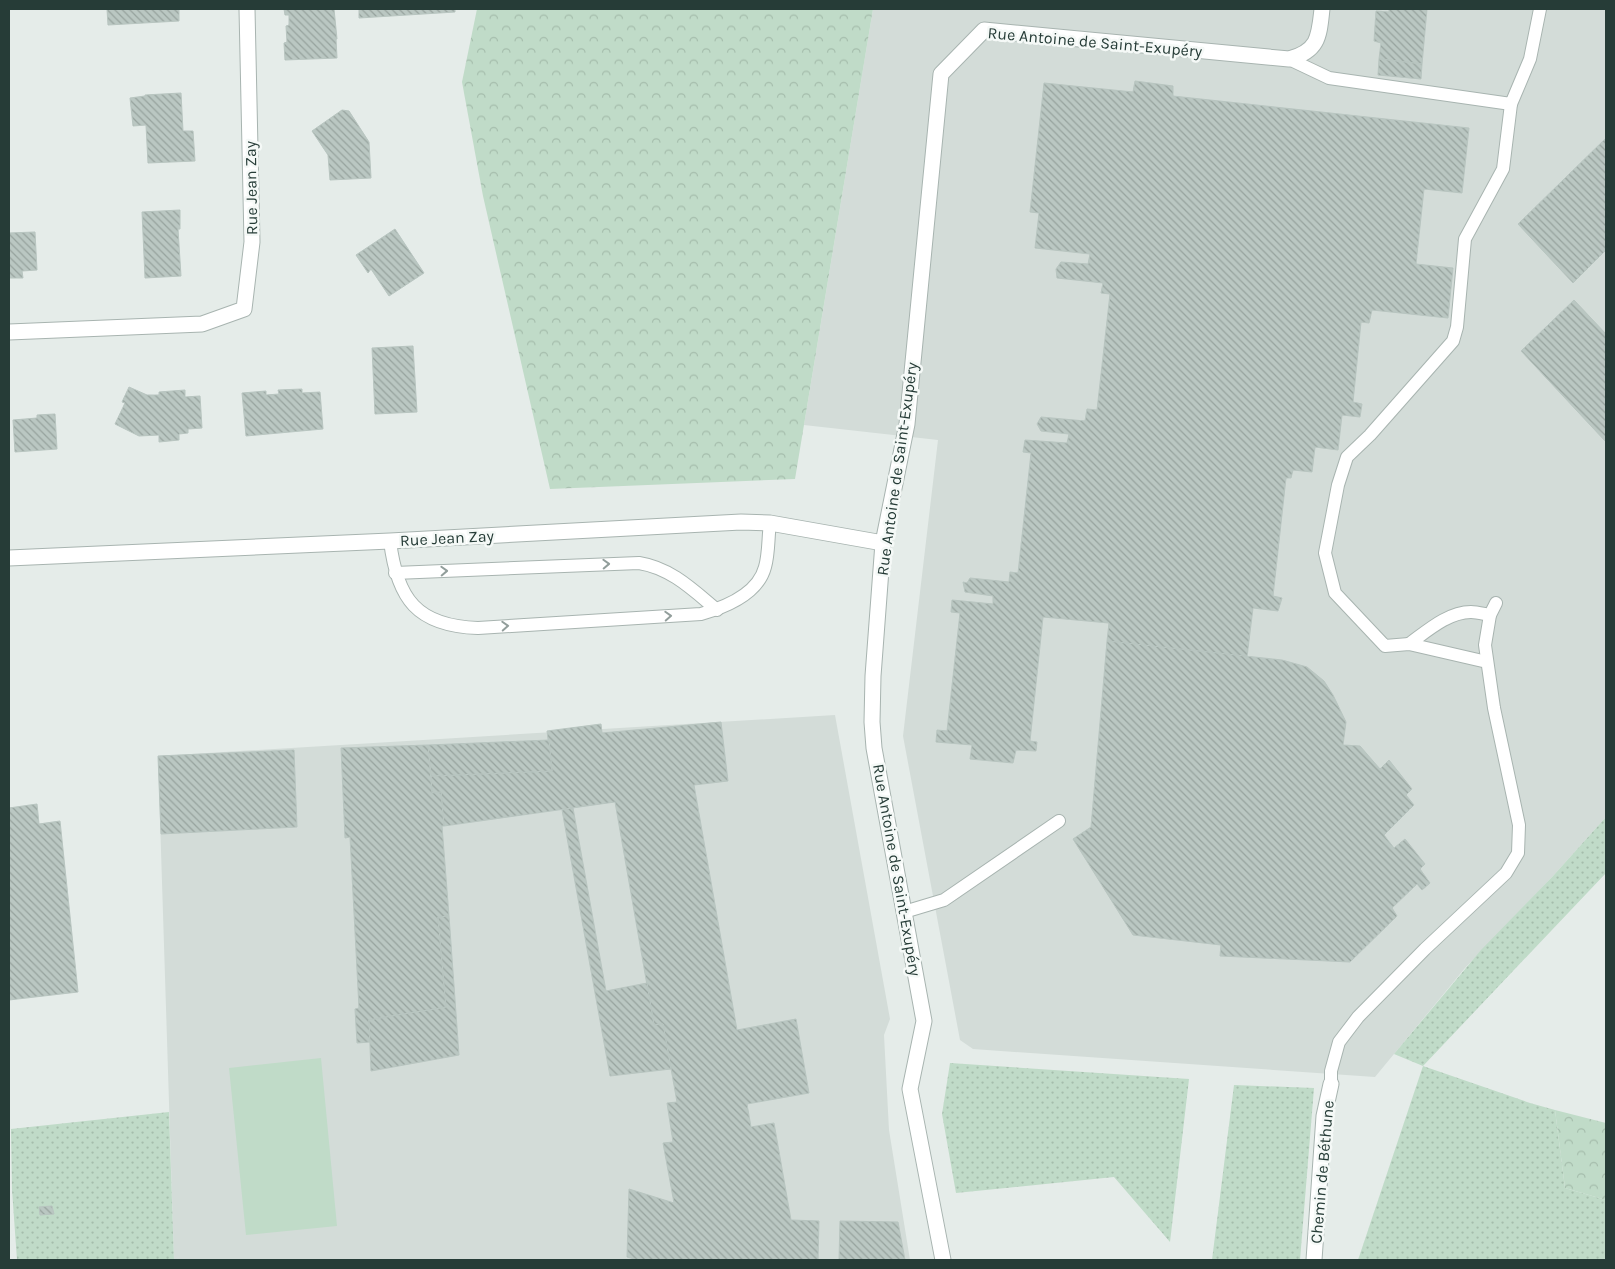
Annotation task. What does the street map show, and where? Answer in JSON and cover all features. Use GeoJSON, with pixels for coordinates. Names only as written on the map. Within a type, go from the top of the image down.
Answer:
{"type":"FeatureCollection","features":[{"type":"Feature","properties":{"kind":"street","name":"Rue Jean Zay"},"geometry":{"type":"LineString","coordinates":[[9,332],[202,324],[244,309],[252,242],[247,9]]}},
{"type":"Feature","properties":{"kind":"street"},"geometry":{"type":"LineString","coordinates":[[1289,59],[1302,56],[1314,45],[1319,32],[1322,9]]}},
{"type":"Feature","properties":{"kind":"street","name":"Rue Antoine de Saint-Exupéry"},"geometry":{"type":"LineString","coordinates":[[943,1260],[910,1089],[924,1021],[874,748],[872,722],[873,676],[883,544],[907,424],[940,74],[984,30],[1289,59]]}},
{"type":"Feature","properties":{"kind":"street","name":"Rue Jean Zay"},"geometry":{"type":"LineString","coordinates":[[9,558],[390,541],[741,522],[770,523],[883,544]]}},
{"type":"Feature","properties":{"kind":"street","name":"Chemin de Béthune"},"geometry":{"type":"LineString","coordinates":[[1314,1260],[1324,1116],[1331,1084]]}},
{"type":"Feature","properties":{"kind":"lane"},"geometry":{"type":"LineString","coordinates":[[1487,662],[1409,644],[1384,646],[1335,593],[1325,553],[1338,485],[1347,457],[1370,435],[1453,341],[1457,327],[1464,238],[1504,169],[1511,104],[1530,59],[1540,9]]}},
{"type":"Feature","properties":{"kind":"lane"},"geometry":{"type":"LineString","coordinates":[[1289,59],[1329,78],[1511,104]]}},
{"type":"Feature","properties":{"kind":"lane"},"geometry":{"type":"LineString","coordinates":[[390,541],[395,573],[401,587],[415,608],[435,621],[457,627],[478,628],[701,614],[717,610],[744,596],[762,577],[766,566],[770,523]]}},
{"type":"Feature","properties":{"kind":"lane"},"geometry":{"type":"LineString","coordinates":[[395,573],[639,563],[663,569],[674,575],[717,610]]}},
{"type":"Feature","properties":{"kind":"lane"},"geometry":{"type":"LineString","coordinates":[[1331,1084],[1331,1071],[1339,1042],[1358,1016],[1425,949],[1506,873],[1518,852],[1519,824],[1494,708],[1485,645],[1490,615],[1496,603]]}},
{"type":"Feature","properties":{"kind":"lane"},"geometry":{"type":"LineString","coordinates":[[1409,644],[1443,620],[1457,614],[1472,612],[1490,615]]}},
{"type":"Feature","properties":{"kind":"lane"},"geometry":{"type":"LineString","coordinates":[[904,912],[944,900],[1059,821]]}},
{"type":"Feature","properties":{"kind":"shaded area"},"geometry":{"type":"Polygon","coordinates":[[[873,9],[1606,9],[1606,817],[1553,876],[1465,968],[1375,1077],[973,1049],[960,1040],[903,736],[938,440],[804,425],[873,9]]]}},
{"type":"Feature","properties":{"kind":"shaded area"},"geometry":{"type":"Polygon","coordinates":[[[835,715],[890,1019],[884,1035],[889,1130],[910,1260],[174,1260],[158,756],[835,715]]]}},
{"type":"Feature","properties":{"kind":"green space"},"geometry":{"type":"Polygon","coordinates":[[[477,9],[873,9],[795,479],[550,489],[483,196],[462,82],[477,9]]]}},
{"type":"Feature","properties":{"kind":"green space"},"geometry":{"type":"Polygon","coordinates":[[[1606,817],[1606,873],[1423,1066],[1394,1054],[1481,950],[1553,876],[1606,817]]]}},
{"type":"Feature","properties":{"kind":"green space"},"geometry":{"type":"Polygon","coordinates":[[[321,1058],[337,1226],[246,1235],[229,1068],[321,1058]]]}},
{"type":"Feature","properties":{"kind":"green space"},"geometry":{"type":"Polygon","coordinates":[[[950,1063],[1189,1079],[1170,1242],[1114,1177],[956,1193],[942,1114],[950,1063]]]}},
{"type":"Feature","properties":{"kind":"green space"},"geometry":{"type":"Polygon","coordinates":[[[1423,1066],[1555,1110],[1565,1188],[1606,1200],[1606,1260],[1358,1260],[1423,1066]]]}},
{"type":"Feature","properties":{"kind":"green space"},"geometry":{"type":"Polygon","coordinates":[[[1234,1085],[1314,1088],[1300,1260],[1212,1260],[1234,1085]]]}},
{"type":"Feature","properties":{"kind":"green space"},"geometry":{"type":"Polygon","coordinates":[[[1555,1110],[1606,1123],[1606,1200],[1565,1188],[1555,1110]]]}},
{"type":"Feature","properties":{"kind":"green space"},"geometry":{"type":"Polygon","coordinates":[[[169,1112],[174,1260],[17,1260],[12,1190],[11,1129],[169,1112]]]}},
{"type":"Feature","properties":{"kind":"building"},"geometry":{"type":"Polygon","coordinates":[[[107,9],[179,9],[179,21],[108,25],[107,9]]]}},
{"type":"Feature","properties":{"kind":"building"},"geometry":{"type":"Polygon","coordinates":[[[284,9],[334,9],[337,58],[285,60],[284,43],[287,42],[286,26],[289,25],[289,15],[285,15],[284,9]]]}},
{"type":"Feature","properties":{"kind":"building"},"geometry":{"type":"Polygon","coordinates":[[[359,9],[455,9],[455,12],[359,18],[359,9]]]}},
{"type":"Feature","properties":{"kind":"building"},"geometry":{"type":"Polygon","coordinates":[[[1389,9],[1427,9],[1422,64],[1379,59],[1381,43],[1374,41],[1376,11],[1389,12],[1389,9]]]}},
{"type":"Feature","properties":{"kind":"building"},"geometry":{"type":"Polygon","coordinates":[[[1379,59],[1422,64],[1421,79],[1378,75],[1379,59]]]}},
{"type":"Feature","properties":{"kind":"building"},"geometry":{"type":"Polygon","coordinates":[[[1135,81],[1173,86],[1173,96],[1469,128],[1462,193],[1424,189],[1416,264],[1453,268],[1448,318],[1372,310],[1369,323],[1361,322],[1353,402],[1362,404],[1360,417],[1342,415],[1338,450],[1315,447],[1312,472],[1293,470],[1291,478],[1286,478],[1273,596],[1282,598],[1278,611],[1253,608],[1247,657],[1107,641],[1109,623],[1043,617],[1030,741],[1037,742],[1036,751],[1016,750],[1013,763],[970,759],[972,745],[936,742],[937,730],[947,731],[960,613],[951,612],[952,600],[993,604],[993,596],[965,592],[963,582],[967,583],[970,578],[1009,582],[1010,572],[1018,573],[1031,453],[1023,452],[1025,440],[1067,443],[1069,434],[1041,431],[1037,424],[1041,417],[1085,421],[1087,409],[1097,410],[1110,294],[1101,293],[1103,283],[1057,278],[1056,269],[1061,262],[1088,264],[1090,254],[1035,248],[1039,213],[1030,212],[1044,83],[1133,92],[1135,81]]]}},
{"type":"Feature","properties":{"kind":"building"},"geometry":{"type":"Polygon","coordinates":[[[181,93],[183,131],[193,131],[195,161],[148,163],[146,125],[133,126],[130,98],[145,95],[181,93]]]}},
{"type":"Feature","properties":{"kind":"building"},"geometry":{"type":"Polygon","coordinates":[[[342,110],[349,111],[369,142],[371,178],[330,180],[328,155],[312,131],[342,110]]]}},
{"type":"Feature","properties":{"kind":"building"},"geometry":{"type":"Polygon","coordinates":[[[1606,138],[1606,250],[1573,283],[1518,224],[1606,138]]]}},
{"type":"Feature","properties":{"kind":"building"},"geometry":{"type":"Polygon","coordinates":[[[180,210],[180,229],[178,229],[181,276],[145,278],[142,212],[180,210]]]}},
{"type":"Feature","properties":{"kind":"building"},"geometry":{"type":"Polygon","coordinates":[[[395,229],[424,273],[389,296],[371,269],[368,273],[356,255],[395,229]]]}},
{"type":"Feature","properties":{"kind":"building"},"geometry":{"type":"Polygon","coordinates":[[[35,232],[37,270],[22,271],[23,278],[9,278],[9,233],[35,232]]]}},
{"type":"Feature","properties":{"kind":"building"},"geometry":{"type":"Polygon","coordinates":[[[1574,300],[1606,334],[1606,442],[1521,351],[1574,300]]]}},
{"type":"Feature","properties":{"kind":"building"},"geometry":{"type":"Polygon","coordinates":[[[413,346],[417,412],[375,414],[372,348],[413,346]]]}},
{"type":"Feature","properties":{"kind":"building"},"geometry":{"type":"Polygon","coordinates":[[[129,387],[147,395],[159,395],[159,392],[185,390],[185,397],[200,396],[202,428],[188,429],[188,433],[179,434],[179,440],[159,442],[159,435],[139,436],[115,424],[125,403],[122,402],[129,387]]]}},
{"type":"Feature","properties":{"kind":"building"},"geometry":{"type":"Polygon","coordinates":[[[302,389],[302,393],[320,392],[323,429],[246,436],[242,393],[266,391],[266,395],[279,394],[278,390],[302,389]]]}},
{"type":"Feature","properties":{"kind":"building"},"geometry":{"type":"Polygon","coordinates":[[[55,414],[57,449],[15,452],[13,420],[37,418],[37,415],[55,414]]]}},
{"type":"Feature","properties":{"kind":"building"},"geometry":{"type":"Polygon","coordinates":[[[1107,641],[1282,660],[1307,667],[1324,681],[1346,722],[1343,745],[1360,746],[1380,769],[1389,760],[1412,789],[1406,795],[1414,805],[1384,835],[1394,848],[1405,839],[1425,864],[1420,869],[1430,883],[1422,890],[1417,884],[1392,908],[1397,916],[1350,962],[1220,956],[1221,945],[1133,935],[1073,839],[1091,827],[1107,641]]]}},
{"type":"Feature","properties":{"kind":"building"},"geometry":{"type":"Polygon","coordinates":[[[721,722],[728,781],[694,785],[737,1030],[796,1019],[809,1093],[747,1104],[751,1127],[774,1123],[791,1220],[819,1221],[818,1260],[638,1260],[627,1257],[629,1189],[674,1203],[663,1143],[673,1142],[667,1103],[677,1102],[663,1024],[654,1025],[615,802],[444,826],[441,792],[432,793],[431,776],[552,771],[547,731],[601,724],[602,733],[721,722]]]}},
{"type":"Feature","properties":{"kind":"building"},"geometry":{"type":"Polygon","coordinates":[[[549,740],[552,771],[431,776],[428,745],[549,740]]]}},
{"type":"Feature","properties":{"kind":"building"},"geometry":{"type":"Polygon","coordinates":[[[428,745],[432,793],[441,792],[444,826],[442,826],[449,916],[438,917],[446,1007],[369,1020],[370,1042],[357,1043],[355,1009],[359,1008],[350,837],[345,838],[341,748],[428,745]]]}},
{"type":"Feature","properties":{"kind":"building"},"geometry":{"type":"Polygon","coordinates":[[[294,750],[297,827],[161,834],[158,756],[294,750]]]}},
{"type":"Feature","properties":{"kind":"building"},"geometry":{"type":"Polygon","coordinates":[[[37,804],[39,824],[60,821],[78,992],[9,1000],[9,808],[37,804]]]}},
{"type":"Feature","properties":{"kind":"building"},"geometry":{"type":"Polygon","coordinates":[[[573,808],[606,991],[647,983],[654,1025],[663,1024],[671,1069],[610,1076],[562,810],[573,808]]]}},
{"type":"Feature","properties":{"kind":"building"},"geometry":{"type":"Polygon","coordinates":[[[449,916],[459,1055],[371,1071],[369,1020],[446,1007],[438,917],[449,916]]]}},
{"type":"Feature","properties":{"kind":"building"},"geometry":{"type":"Polygon","coordinates":[[[52,1206],[54,1214],[40,1215],[39,1207],[52,1206]]]}},
{"type":"Feature","properties":{"kind":"building"},"geometry":{"type":"Polygon","coordinates":[[[840,1221],[898,1222],[905,1260],[839,1260],[840,1221]]]}}]}
